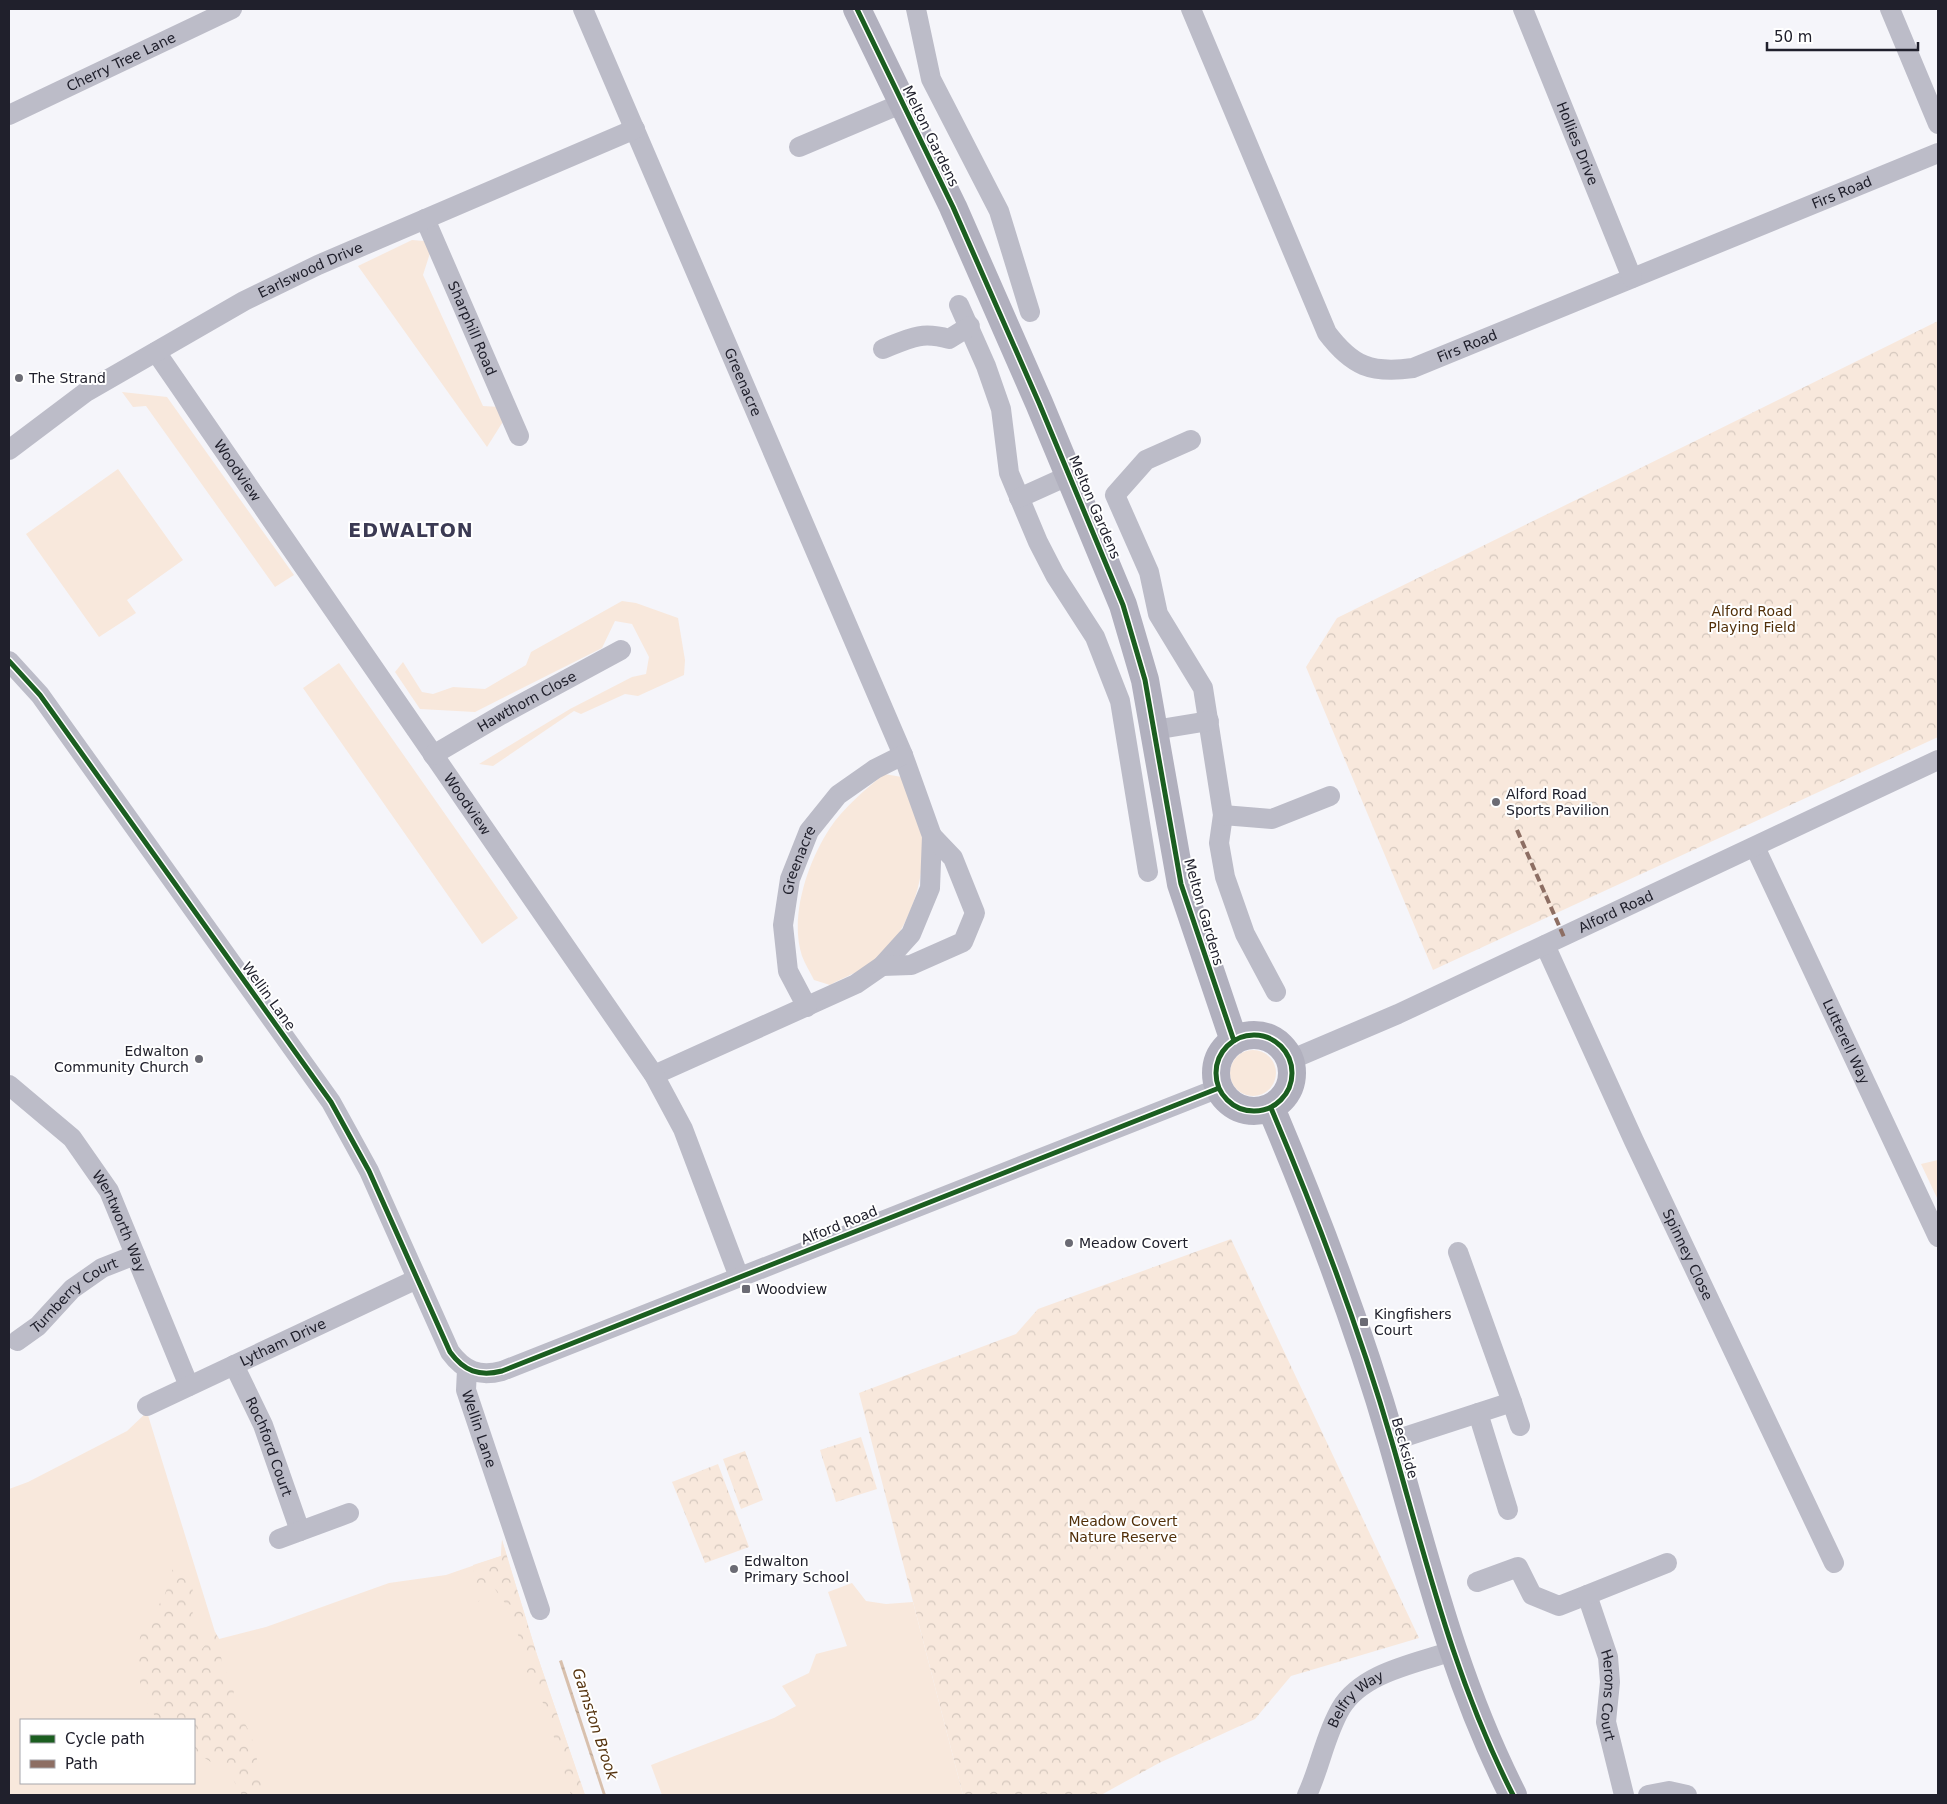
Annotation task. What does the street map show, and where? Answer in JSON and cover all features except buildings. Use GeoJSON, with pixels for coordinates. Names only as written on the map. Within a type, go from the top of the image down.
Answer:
{"type":"FeatureCollection","features":[{"type":"Feature","properties":{"kind":"street","name":"Cherry Tree Lane"},"geometry":{"type":"LineString","coordinates":[[9,115],[232,9]]}},
{"type":"Feature","properties":{"kind":"street","name":"Greenacre"},"geometry":{"type":"LineString","coordinates":[[583,9],[903,755],[932,836],[930,888],[911,934],[882,966],[856,984],[654,1075]]}},
{"type":"Feature","properties":{"kind":"street","name":"Melton Gardens"},"geometry":{"type":"LineString","coordinates":[[856,9],[953,207],[1070,475],[1123,604],[1145,680],[1181,884],[1234,1041]]}},
{"type":"Feature","properties":{"kind":"street","name":"Melton Gardens"},"geometry":{"type":"LineString","coordinates":[[916,9],[931,79],[1000,211],[1030,312]]}},
{"type":"Feature","properties":{"kind":"street","name":"Firs Road"},"geometry":{"type":"LineString","coordinates":[[1191,9],[1327,333],[1339,349],[1352,360],[1375,370],[1391,371],[1413,368],[1938,153]]}},
{"type":"Feature","properties":{"kind":"street","name":"Hollies Drive"},"geometry":{"type":"LineString","coordinates":[[1523,9],[1632,278]]}},
{"type":"Feature","properties":{"kind":"street"},"geometry":{"type":"LineString","coordinates":[[1890,9],[1938,124]]}},
{"type":"Feature","properties":{"kind":"street","name":"Melton Gardens"},"geometry":{"type":"LineString","coordinates":[[799,147],[903,103]]}},
{"type":"Feature","properties":{"kind":"street","name":"Earlswood Drive"},"geometry":{"type":"LineString","coordinates":[[9,450],[86,392],[244,301],[318,265],[635,129]]}},
{"type":"Feature","properties":{"kind":"street","name":"Sharphill Road"},"geometry":{"type":"LineString","coordinates":[[425,219],[518,436]]}},
{"type":"Feature","properties":{"kind":"street"},"geometry":{"type":"LineString","coordinates":[[960,305],[970,326],[1001,409],[1010,473],[1019,498],[1054,575],[1095,637],[1120,701],[1148,872]]}},
{"type":"Feature","properties":{"kind":"street"},"geometry":{"type":"LineString","coordinates":[[883,348],[919,334],[933,334],[949,339],[970,326]]}},
{"type":"Feature","properties":{"kind":"street","name":"Woodview"},"geometry":{"type":"LineString","coordinates":[[156,352],[654,1075],[683,1129],[739,1277]]}},
{"type":"Feature","properties":{"kind":"street","name":"Melton Gardens"},"geometry":{"type":"LineString","coordinates":[[1190,440],[1146,460],[1115,495],[1149,572],[1158,614],[1203,688],[1223,815],[1219,843],[1225,877],[1246,934],[1276,992]]}},
{"type":"Feature","properties":{"kind":"street","name":"Melton Gardens"},"geometry":{"type":"LineString","coordinates":[[1019,498],[1070,475]]}},
{"type":"Feature","properties":{"kind":"street","name":"Hawthorn Close"},"geometry":{"type":"LineString","coordinates":[[434,755],[501,715],[621,650]]}},
{"type":"Feature","properties":{"kind":"street","name":"Wellin Lane"},"geometry":{"type":"LineString","coordinates":[[9,660],[40,695],[331,1102],[368,1171],[450,1352],[467,1370],[466,1390],[540,1610]]}},
{"type":"Feature","properties":{"kind":"street"},"geometry":{"type":"LineString","coordinates":[[1154,730],[1209,721]]}},
{"type":"Feature","properties":{"kind":"street","name":"Greenacre"},"geometry":{"type":"LineString","coordinates":[[806,1007],[788,971],[783,925],[790,879],[809,831],[838,795],[875,769],[903,755]]}},
{"type":"Feature","properties":{"kind":"street","name":"Alford Road"},"geometry":{"type":"LineString","coordinates":[[1290,1060],[1398,1014],[1938,760]]}},
{"type":"Feature","properties":{"kind":"street"},"geometry":{"type":"LineString","coordinates":[[1223,815],[1272,819],[1330,796]]}},
{"type":"Feature","properties":{"kind":"street","name":"Greenacre"},"geometry":{"type":"LineString","coordinates":[[882,966],[911,966],[963,942],[976,913],[953,858],[932,836]]}},
{"type":"Feature","properties":{"kind":"street","name":"Lutterell Way"},"geometry":{"type":"LineString","coordinates":[[1755,847],[1938,1237]]}},
{"type":"Feature","properties":{"kind":"street","name":"Spinney Close"},"geometry":{"type":"LineString","coordinates":[[1544,946],[1634,1141],[1834,1562]]}},
{"type":"Feature","properties":{"kind":"street"},"geometry":{"type":"LineString","coordinates":[[1250,1035],[1266,1037],[1281,1046],[1290,1060],[1292,1078],[1285,1096],[1271,1108],[1256,1112],[1240,1109],[1227,1101],[1219,1088],[1216,1075],[1218,1062],[1224,1050],[1234,1041],[1250,1035]]}},
{"type":"Feature","properties":{"kind":"street","name":"Wentworth Way"},"geometry":{"type":"LineString","coordinates":[[9,1085],[72,1138],[109,1191],[189,1386]]}},
{"type":"Feature","properties":{"kind":"street","name":"Alford Road"},"geometry":{"type":"LineString","coordinates":[[467,1370],[480,1374],[502,1371],[1219,1088]]}},
{"type":"Feature","properties":{"kind":"street","name":"Beckside"},"geometry":{"type":"LineString","coordinates":[[1271,1108],[1322,1232],[1369,1366],[1392,1441],[1434,1596],[1452,1651],[1495,1761],[1513,1795]]}},
{"type":"Feature","properties":{"kind":"street"},"geometry":{"type":"LineString","coordinates":[[1458,1252],[1520,1426]]}},
{"type":"Feature","properties":{"kind":"street","name":"Turnberry Court"},"geometry":{"type":"LineString","coordinates":[[17,1341],[38,1326],[72,1289],[102,1268],[135,1256]]}},
{"type":"Feature","properties":{"kind":"street","name":"Lytham Drive"},"geometry":{"type":"LineString","coordinates":[[147,1406],[417,1279]]}},
{"type":"Feature","properties":{"kind":"street","name":"Rochford Court"},"geometry":{"type":"LineString","coordinates":[[234,1365],[264,1425],[300,1531]]}},
{"type":"Feature","properties":{"kind":"street"},"geometry":{"type":"LineString","coordinates":[[1392,1441],[1512,1402]]}},
{"type":"Feature","properties":{"kind":"street"},"geometry":{"type":"LineString","coordinates":[[1478,1413],[1508,1510]]}},
{"type":"Feature","properties":{"kind":"street"},"geometry":{"type":"LineString","coordinates":[[279,1539],[349,1512]]}},
{"type":"Feature","properties":{"kind":"street"},"geometry":{"type":"LineString","coordinates":[[1477,1582],[1518,1567],[1532,1595],[1559,1606],[1667,1563]]}},
{"type":"Feature","properties":{"kind":"street","name":"Herons Court"},"geometry":{"type":"LineString","coordinates":[[1587,1595],[1608,1657],[1610,1682],[1606,1722],[1624,1795]]}},
{"type":"Feature","properties":{"kind":"street","name":"Belfry Way"},"geometry":{"type":"LineString","coordinates":[[1307,1795],[1341,1708],[1363,1685],[1378,1676],[1452,1651]]}},
{"type":"Feature","properties":{"kind":"street"},"geometry":{"type":"LineString","coordinates":[[1648,1795],[1669,1791],[1687,1795]]}},
{"type":"Feature","properties":{"kind":"green space"},"geometry":{"type":"Polygon","coordinates":[[[412,240],[424,241],[430,253],[423,275],[483,406],[500,407],[504,420],[487,447],[358,266],[412,240]]]}},
{"type":"Feature","properties":{"kind":"green space","name":"Alford Road Playing Field"},"geometry":{"type":"Polygon","coordinates":[[[1938,321],[1938,737],[1433,970],[1306,667],[1337,618],[1938,321]]]}},
{"type":"Feature","properties":{"kind":"green space"},"geometry":{"type":"Polygon","coordinates":[[[122,392],[167,397],[294,575],[275,587],[146,406],[133,407],[122,392]]]}},
{"type":"Feature","properties":{"kind":"green space"},"geometry":{"type":"Polygon","coordinates":[[[118,469],[183,560],[127,600],[136,613],[99,637],[26,534],[118,469]]]}},
{"type":"Feature","properties":{"kind":"green space"},"geometry":{"type":"Polygon","coordinates":[[[622,601],[636,603],[678,618],[685,660],[684,675],[638,696],[625,694],[581,714],[574,711],[493,766],[479,764],[570,709],[632,677],[646,674],[649,657],[632,624],[615,621],[602,648],[475,712],[420,709],[395,672],[403,662],[422,692],[433,694],[453,687],[485,689],[526,665],[531,652],[622,601]]]}},
{"type":"Feature","properties":{"kind":"green space"},"geometry":{"type":"Polygon","coordinates":[[[339,663],[518,918],[482,944],[303,688],[339,663]]]}},
{"type":"Feature","properties":{"kind":"green space"},"geometry":{"type":"Polygon","coordinates":[[[884,774],[902,777],[917,817],[923,847],[919,883],[907,918],[888,948],[872,964],[830,985],[814,980],[802,956],[798,924],[803,890],[815,856],[830,828],[848,806],[884,774]]]}},
{"type":"Feature","properties":{"kind":"green space"},"geometry":{"type":"Polygon","coordinates":[[[1253,1050],[1266,1054],[1272,1060],[1276,1073],[1272,1086],[1266,1092],[1253,1096],[1240,1092],[1234,1086],[1230,1073],[1234,1060],[1240,1054],[1253,1050]]]}},
{"type":"Feature","properties":{"kind":"green space"},"geometry":{"type":"Polygon","coordinates":[[[1938,1160],[1938,1200],[1921,1164],[1938,1160]]]}},
{"type":"Feature","properties":{"kind":"green space","name":"Meadow Covert Nature Reserve"},"geometry":{"type":"Polygon","coordinates":[[[1231,1239],[1419,1638],[1291,1676],[1255,1719],[1159,1763],[1101,1795],[963,1795],[859,1393],[1016,1334],[1038,1309],[1231,1239]]]}},
{"type":"Feature","properties":{"kind":"green space"},"geometry":{"type":"Polygon","coordinates":[[[147,1412],[215,1632],[219,1639],[266,1627],[389,1583],[446,1575],[501,1556],[502,1540],[537,1655],[585,1795],[9,1795],[9,1489],[28,1482],[127,1431],[147,1412]]]}},
{"type":"Feature","properties":{"kind":"green space"},"geometry":{"type":"Polygon","coordinates":[[[861,1437],[877,1489],[836,1502],[820,1450],[861,1437]]]}},
{"type":"Feature","properties":{"kind":"green space"},"geometry":{"type":"Polygon","coordinates":[[[745,1451],[763,1500],[741,1509],[723,1459],[745,1451]]]}},
{"type":"Feature","properties":{"kind":"green space"},"geometry":{"type":"Polygon","coordinates":[[[718,1464],[749,1547],[705,1563],[672,1482],[718,1464]]]}},
{"type":"Feature","properties":{"kind":"green space"},"geometry":{"type":"Polygon","coordinates":[[[502,1540],[537,1655],[585,1795],[571,1795],[545,1707],[524,1666],[511,1605],[505,1603],[492,1585],[478,1602],[473,1579],[473,1565],[501,1556],[502,1540]]]}},
{"type":"Feature","properties":{"kind":"green space"},"geometry":{"type":"Polygon","coordinates":[[[177,1562],[193,1587],[191,1605],[202,1649],[215,1632],[219,1639],[222,1664],[234,1686],[233,1711],[248,1728],[265,1795],[242,1795],[227,1769],[220,1768],[195,1752],[195,1719],[157,1719],[146,1700],[137,1664],[139,1641],[145,1625],[165,1594],[177,1562]]]}},
{"type":"Feature","properties":{"kind":"green space"},"geometry":{"type":"Polygon","coordinates":[[[852,1583],[866,1601],[886,1604],[913,1602],[963,1795],[662,1795],[651,1765],[774,1718],[796,1706],[782,1686],[809,1673],[816,1654],[847,1646],[828,1592],[852,1583]]]}},
{"type":"Feature","properties":{"kind":"water","name":"Gamston Brook"},"geometry":{"type":"Polygon","coordinates":[[[562,1660],[606,1795],[603,1795],[559,1661],[562,1660]]]}},
{"type":"Feature","properties":{"kind":"marked path"},"geometry":{"type":"LineString","coordinates":[[1517,830],[1564,937]]}},
{"type":"Feature","properties":{"kind":"cycle path"},"geometry":{"type":"LineString","coordinates":[[857,9],[953,207],[1039,403],[1123,605],[1145,680],[1181,884],[1234,1041]]}},
{"type":"Feature","properties":{"kind":"cycle path"},"geometry":{"type":"LineString","coordinates":[[9,661],[40,695],[331,1102],[369,1171],[450,1352],[461,1364],[473,1371],[479,1373],[502,1371],[1219,1088]]}},
{"type":"Feature","properties":{"kind":"cycle path"},"geometry":{"type":"LineString","coordinates":[[1254,1035],[1269,1038],[1281,1046],[1289,1058],[1292,1073],[1289,1088],[1281,1100],[1269,1108],[1254,1111],[1239,1108],[1227,1100],[1219,1088],[1216,1073],[1219,1058],[1227,1046],[1239,1038],[1254,1035]]}},
{"type":"Feature","properties":{"kind":"cycle path"},"geometry":{"type":"LineString","coordinates":[[1271,1108],[1305,1190],[1366,1357],[1430,1577],[1458,1665],[1493,1752],[1513,1795]]}},
{"type":"Feature","properties":{"kind":"place","name":"The Strand"},"geometry":{"type":"Point","coordinates":[19,378]}},
{"type":"Feature","properties":{"kind":"place","name":"Alford Road Sports Pavilion"},"geometry":{"type":"Point","coordinates":[1496,802]}},
{"type":"Feature","properties":{"kind":"place","name":"Edwalton Community Church"},"geometry":{"type":"Point","coordinates":[199,1059]}},
{"type":"Feature","properties":{"kind":"place","name":"Meadow Covert"},"geometry":{"type":"Point","coordinates":[1069,1243]}},
{"type":"Feature","properties":{"kind":"place","name":"Woodview"},"geometry":{"type":"Point","coordinates":[746,1289]}},
{"type":"Feature","properties":{"kind":"place","name":"Kingfishers Court"},"geometry":{"type":"Point","coordinates":[1364,1322]}},
{"type":"Feature","properties":{"kind":"place","name":"Edwalton Primary School"},"geometry":{"type":"Point","coordinates":[734,1569]}},
{"type":"Feature","properties":{"kind":"district","name":"EDWALTON"},"geometry":{"type":"Point","coordinates":[411,530]}}]}
